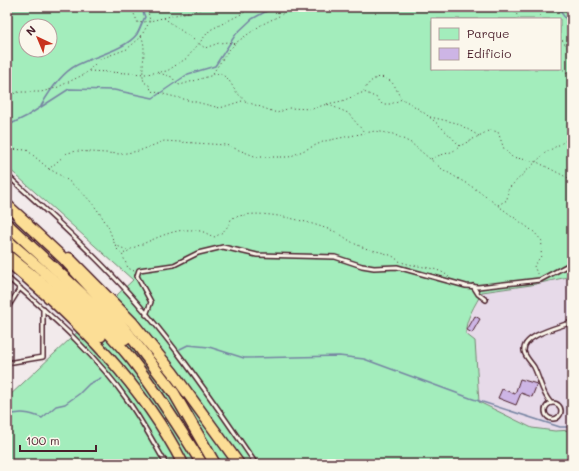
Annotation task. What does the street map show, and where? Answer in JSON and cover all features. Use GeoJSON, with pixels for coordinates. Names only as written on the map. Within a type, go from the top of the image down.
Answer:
{"type":"FeatureCollection","features":[{"type":"Feature","properties":{"kind":"highway"},"geometry":{"type":"LineString","coordinates":[[7,205],[64,259],[101,299],[174,393],[192,426],[216,464]]}},
{"type":"Feature","properties":{"kind":"highway"},"geometry":{"type":"LineString","coordinates":[[20,218],[67,256],[132,322],[178,379],[239,464]]}},
{"type":"Feature","properties":{"kind":"highway"},"geometry":{"type":"LineString","coordinates":[[7,224],[94,305],[132,347],[192,426]]}},
{"type":"Feature","properties":{"kind":"highway"},"geometry":{"type":"LineString","coordinates":[[7,240],[87,311],[131,360],[153,390],[202,464]]}},
{"type":"Feature","properties":{"kind":"highway"},"geometry":{"type":"LineString","coordinates":[[7,256],[82,317],[153,390]]}},
{"type":"Feature","properties":{"kind":"highway"},"geometry":{"type":"LineString","coordinates":[[7,261],[76,322],[122,374],[159,422],[183,464]]}},
{"type":"Feature","properties":{"kind":"lane"},"geometry":{"type":"LineString","coordinates":[[7,175],[111,274],[206,390],[256,464]]}},
{"type":"Feature","properties":{"kind":"lane"},"geometry":{"type":"LineString","coordinates":[[146,315],[151,302],[137,276],[139,270],[174,265],[198,253],[223,247],[257,255],[335,256],[362,266],[374,268],[398,267],[473,286],[540,280],[572,263]]}},
{"type":"Feature","properties":{"kind":"lane"},"geometry":{"type":"LineString","coordinates":[[7,277],[76,340],[105,372],[127,400],[166,464]]}},
{"type":"Feature","properties":{"kind":"lane"},"geometry":{"type":"LineString","coordinates":[[473,286],[478,294],[486,300]]}},
{"type":"Feature","properties":{"kind":"lane"},"geometry":{"type":"LineString","coordinates":[[7,309],[20,288]]}},
{"type":"Feature","properties":{"kind":"lane"},"geometry":{"type":"LineString","coordinates":[[7,363],[43,357],[42,308]]}},
{"type":"Feature","properties":{"kind":"lane"},"geometry":{"type":"LineString","coordinates":[[551,403],[547,406],[545,413],[548,417],[555,418],[559,415],[559,407],[556,404],[551,403],[545,397],[533,366],[524,351],[525,344],[528,340],[541,333],[572,322]]}},
{"type":"Feature","properties":{"kind":"path"},"geometry":{"type":"LineString","coordinates":[[130,7],[138,22],[150,21],[209,7]]}},
{"type":"Feature","properties":{"kind":"path"},"geometry":{"type":"LineString","coordinates":[[7,98],[17,92],[42,92],[56,88],[88,71],[100,59],[127,49],[141,36],[150,21],[147,7]]}},
{"type":"Feature","properties":{"kind":"path"},"geometry":{"type":"LineString","coordinates":[[88,71],[142,74],[158,73],[174,67],[188,58],[210,30],[255,7]]}},
{"type":"Feature","properties":{"kind":"path"},"geometry":{"type":"LineString","coordinates":[[212,74],[228,51],[235,44],[291,7]]}},
{"type":"Feature","properties":{"kind":"path"},"geometry":{"type":"LineString","coordinates":[[513,7],[518,18]]}},
{"type":"Feature","properties":{"kind":"path"},"geometry":{"type":"LineString","coordinates":[[540,7],[540,18]]}},
{"type":"Feature","properties":{"kind":"path"},"geometry":{"type":"LineString","coordinates":[[164,18],[205,48],[228,42],[235,44]]}},
{"type":"Feature","properties":{"kind":"path"},"geometry":{"type":"LineString","coordinates":[[141,36],[144,45],[142,74],[144,82],[155,94],[220,108],[247,102]]}},
{"type":"Feature","properties":{"kind":"path"},"geometry":{"type":"LineString","coordinates":[[561,38],[572,54]]}},
{"type":"Feature","properties":{"kind":"path"},"geometry":{"type":"LineString","coordinates":[[561,68],[572,77]]}},
{"type":"Feature","properties":{"kind":"path"},"geometry":{"type":"LineString","coordinates":[[158,73],[172,77],[177,84],[180,85],[220,72],[228,79],[237,93],[247,102],[277,113],[289,108],[312,109],[342,101],[364,92],[368,83],[375,77],[386,78],[393,83],[402,99],[430,117],[460,146]]}},
{"type":"Feature","properties":{"kind":"path"},"geometry":{"type":"LineString","coordinates":[[364,92],[377,98],[382,104],[390,104],[402,99]]}},
{"type":"Feature","properties":{"kind":"path"},"geometry":{"type":"LineString","coordinates":[[327,104],[348,113],[365,133]]}},
{"type":"Feature","properties":{"kind":"path"},"geometry":{"type":"LineString","coordinates":[[430,117],[458,123],[479,136]]}},
{"type":"Feature","properties":{"kind":"path"},"geometry":{"type":"LineString","coordinates":[[431,160],[438,154],[449,154],[460,146],[490,130],[498,132],[504,149],[512,157],[536,162],[572,180]]}},
{"type":"Feature","properties":{"kind":"path"},"geometry":{"type":"LineString","coordinates":[[50,169],[67,153],[77,151],[120,154],[139,151],[164,141],[226,145],[257,157],[289,157],[325,141],[375,131],[393,134],[411,143],[431,160],[498,205],[534,232],[542,241],[541,256],[534,266],[540,280]]}},
{"type":"Feature","properties":{"kind":"path"},"geometry":{"type":"LineString","coordinates":[[498,205],[507,200],[509,187],[545,153],[572,137]]}},
{"type":"Feature","properties":{"kind":"path"},"geometry":{"type":"LineString","coordinates":[[7,149],[27,150],[50,169],[64,176],[96,208],[109,229],[115,245],[122,254],[128,268],[132,272],[139,270]]}},
{"type":"Feature","properties":{"kind":"path"},"geometry":{"type":"LineString","coordinates":[[122,254],[132,248],[174,231],[188,229],[202,231],[214,237],[220,235],[230,223],[231,219],[238,216],[247,214],[277,216],[298,219],[330,230],[373,252],[391,256],[399,261],[430,268],[448,276],[451,281]]}},
{"type":"Feature","properties":{"kind":"path"},"geometry":{"type":"LineString","coordinates":[[115,245],[121,249],[129,251]]}},
{"type":"Feature","properties":{"kind":"shaded area"},"geometry":{"type":"Polygon","coordinates":[[[572,276],[572,430],[555,431],[532,428],[479,402],[479,387],[466,334],[467,323],[482,292],[531,285],[572,276]]]}},
{"type":"Feature","properties":{"kind":"green space"},"geometry":{"type":"Polygon","coordinates":[[[7,7],[572,7],[572,276],[531,285],[482,292],[471,313],[467,324],[466,334],[475,341],[479,402],[532,428],[555,431],[572,430],[572,464],[7,464],[7,398],[133,280],[7,167],[7,7]]]}},
{"type":"Feature","properties":{"kind":"building"},"geometry":{"type":"Polygon","coordinates":[[[475,316],[480,319],[472,333],[467,330],[475,316]]]}},
{"type":"Feature","properties":{"kind":"building"},"geometry":{"type":"Polygon","coordinates":[[[520,379],[537,384],[532,397],[521,393],[516,405],[498,398],[502,389],[515,394],[520,379]]]}},
{"type":"Feature","properties":{"kind":"waterway"},"geometry":{"type":"LineString","coordinates":[[41,106],[57,83],[72,68],[132,40],[137,34],[145,17],[141,7]]}},
{"type":"Feature","properties":{"kind":"waterway"},"geometry":{"type":"LineString","coordinates":[[7,126],[27,116],[69,89],[114,90],[153,98],[188,74],[215,66],[236,34],[252,19],[274,7]]}},
{"type":"Feature","properties":{"kind":"waterway"},"geometry":{"type":"LineString","coordinates":[[557,7],[572,27]]}},
{"type":"Feature","properties":{"kind":"waterway"},"geometry":{"type":"LineString","coordinates":[[180,349],[188,345],[209,347],[244,358],[339,356],[364,359],[470,398],[560,427],[572,427]]}},
{"type":"Feature","properties":{"kind":"waterway"},"geometry":{"type":"LineString","coordinates":[[7,416],[25,413],[42,418],[56,406],[65,404],[79,394],[89,384],[101,378]]}}]}
